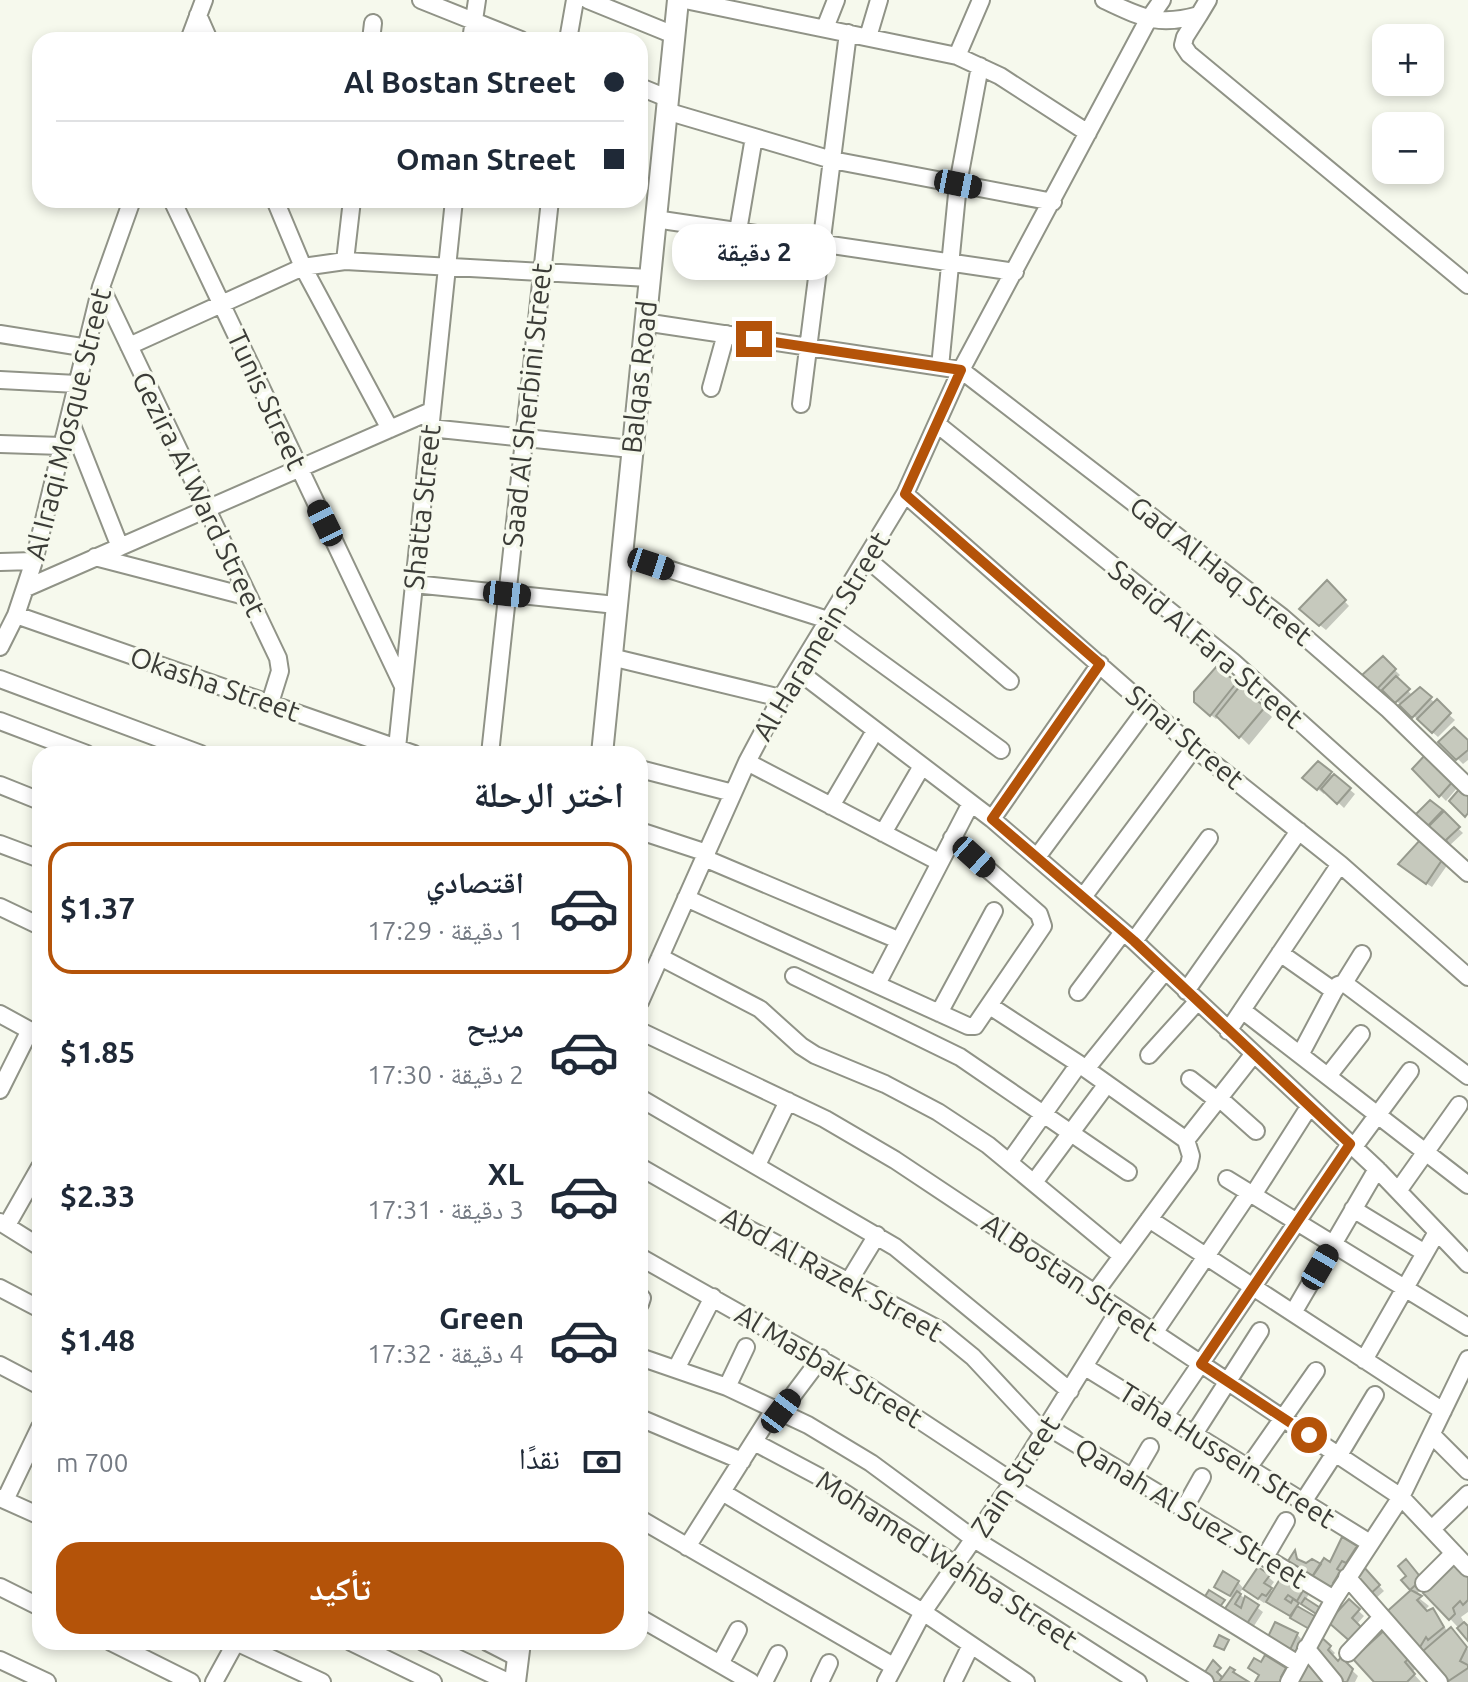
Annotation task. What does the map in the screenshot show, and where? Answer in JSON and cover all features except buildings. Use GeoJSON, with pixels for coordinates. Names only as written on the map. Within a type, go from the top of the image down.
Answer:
{"type":"FeatureCollection","features":[{"type":"Feature","properties":{"kind":"main road","name":"Balqas Road"},"geometry":{"type":"LineString","coordinates":[[603,746],[678,0]]}},
{"type":"Feature","properties":{"kind":"main road"},"geometry":{"type":"LineString","coordinates":[[515,1682],[519,1650]]}},
{"type":"Feature","properties":{"kind":"street"},"geometry":{"type":"LineString","coordinates":[[421,0],[501,32]]}},
{"type":"Feature","properties":{"kind":"street"},"geometry":{"type":"LineString","coordinates":[[472,32],[477,0]]}},
{"type":"Feature","properties":{"kind":"street"},"geometry":{"type":"LineString","coordinates":[[569,32],[575,0]]}},
{"type":"Feature","properties":{"kind":"street"},"geometry":{"type":"LineString","coordinates":[[588,0],[674,35]]}},
{"type":"Feature","properties":{"kind":"street"},"geometry":{"type":"LineString","coordinates":[[685,0],[957,56],[980,66],[1088,133]]}},
{"type":"Feature","properties":{"kind":"street"},"geometry":{"type":"LineString","coordinates":[[825,28],[836,0]]}},
{"type":"Feature","properties":{"kind":"street"},"geometry":{"type":"LineString","coordinates":[[868,37],[879,0]]}},
{"type":"Feature","properties":{"kind":"street"},"geometry":{"type":"LineString","coordinates":[[1104,0],[1148,20],[1184,19],[1203,7]]}},
{"type":"Feature","properties":{"kind":"street","name":"Al Haramein Street"},"geometry":{"type":"LineString","coordinates":[[648,984],[747,762],[781,698],[905,494],[961,370],[1148,20],[1162,0]]}},
{"type":"Feature","properties":{"kind":"street"},"geometry":{"type":"LineString","coordinates":[[957,56],[978,1]]}},
{"type":"Feature","properties":{"kind":"street"},"geometry":{"type":"LineString","coordinates":[[1203,7],[1183,45],[1189,54],[1468,285]]}},
{"type":"Feature","properties":{"kind":"street"},"geometry":{"type":"LineString","coordinates":[[201,8],[208,32]]}},
{"type":"Feature","properties":{"kind":"street"},"geometry":{"type":"LineString","coordinates":[[192,32],[201,8]]}},
{"type":"Feature","properties":{"kind":"street"},"geometry":{"type":"LineString","coordinates":[[372,32],[373,23]]}},
{"type":"Feature","properties":{"kind":"street"},"geometry":{"type":"LineString","coordinates":[[801,404],[848,33]]}},
{"type":"Feature","properties":{"kind":"street"},"geometry":{"type":"LineString","coordinates":[[940,367],[958,184],[980,66]]}},
{"type":"Feature","properties":{"kind":"street"},"geometry":{"type":"LineString","coordinates":[[648,93],[666,105],[754,137],[832,160],[1053,202]]}},
{"type":"Feature","properties":{"kind":"street"},"geometry":{"type":"LineString","coordinates":[[738,231],[754,137]]}},
{"type":"Feature","properties":{"kind":"street","name":"Al Iraqi Mosque Street"},"geometry":{"type":"LineString","coordinates":[[0,647],[16,615],[34,561],[101,287],[129,208]]}},
{"type":"Feature","properties":{"kind":"street","name":"Tunis Street"},"geometry":{"type":"LineString","coordinates":[[176,208],[404,686]]}},
{"type":"Feature","properties":{"kind":"street"},"geometry":{"type":"LineString","coordinates":[[278,208],[303,267],[390,429]]}},
{"type":"Feature","properties":{"kind":"street"},"geometry":{"type":"LineString","coordinates":[[345,261],[351,208]]}},
{"type":"Feature","properties":{"kind":"street","name":"Shatta Street"},"geometry":{"type":"LineString","coordinates":[[397,746],[453,208]]}},
{"type":"Feature","properties":{"kind":"street","name":"Saad Al Sherbini Street"},"geometry":{"type":"LineString","coordinates":[[491,746],[549,208]]}},
{"type":"Feature","properties":{"kind":"street"},"geometry":{"type":"LineString","coordinates":[[655,219],[1015,272]]}},
{"type":"Feature","properties":{"kind":"street"},"geometry":{"type":"LineString","coordinates":[[129,346],[303,267],[345,261],[649,278]]}},
{"type":"Feature","properties":{"kind":"street","name":"Gezira Al Ward Street"},"geometry":{"type":"LineString","coordinates":[[101,287],[279,662],[280,671],[270,703]]}},
{"type":"Feature","properties":{"kind":"street"},"geometry":{"type":"LineString","coordinates":[[644,322],[961,370]]}},
{"type":"Feature","properties":{"kind":"street"},"geometry":{"type":"LineString","coordinates":[[0,334],[88,348]]}},
{"type":"Feature","properties":{"kind":"street"},"geometry":{"type":"LineString","coordinates":[[711,388],[726,334]]}},
{"type":"Feature","properties":{"kind":"street","name":"Gad Al Haq Street"},"geometry":{"type":"LineString","coordinates":[[961,370],[1318,647],[1468,787]]}},
{"type":"Feature","properties":{"kind":"street"},"geometry":{"type":"LineString","coordinates":[[0,380],[77,384]]}},
{"type":"Feature","properties":{"kind":"street"},"geometry":{"type":"LineString","coordinates":[[69,418],[120,547]]}},
{"type":"Feature","properties":{"kind":"street"},"geometry":{"type":"LineString","coordinates":[[26,588],[390,429],[431,420],[524,438],[631,449]]}},
{"type":"Feature","properties":{"kind":"street","name":"Saeid Al Fara Street"},"geometry":{"type":"LineString","coordinates":[[937,424],[1232,661],[1468,873]]}},
{"type":"Feature","properties":{"kind":"street"},"geometry":{"type":"LineString","coordinates":[[0,444],[62,446]]}},
{"type":"Feature","properties":{"kind":"street","name":"Sinai Street"},"geometry":{"type":"LineString","coordinates":[[905,494],[1194,748],[1340,864],[1468,977]]}},
{"type":"Feature","properties":{"kind":"street"},"geometry":{"type":"LineString","coordinates":[[621,554],[827,622],[1001,750]]}},
{"type":"Feature","properties":{"kind":"street"},"geometry":{"type":"LineString","coordinates":[[95,557],[249,597]]}},
{"type":"Feature","properties":{"kind":"street"},"geometry":{"type":"LineString","coordinates":[[866,558],[1010,681]]}},
{"type":"Feature","properties":{"kind":"street"},"geometry":{"type":"LineString","coordinates":[[0,562],[34,561]]}},
{"type":"Feature","properties":{"kind":"street"},"geometry":{"type":"LineString","coordinates":[[414,584],[616,605]]}},
{"type":"Feature","properties":{"kind":"street","name":"Okasha Street"},"geometry":{"type":"LineString","coordinates":[[16,615],[391,746]]}},
{"type":"Feature","properties":{"kind":"street"},"geometry":{"type":"LineString","coordinates":[[611,657],[781,698]]}},
{"type":"Feature","properties":{"kind":"street"},"geometry":{"type":"LineString","coordinates":[[992,819],[1100,664]]}},
{"type":"Feature","properties":{"kind":"street"},"geometry":{"type":"LineString","coordinates":[[798,671],[992,819],[1129,937],[1377,1169],[1468,1264]]}},
{"type":"Feature","properties":{"kind":"street"},"geometry":{"type":"LineString","coordinates":[[0,679],[180,746]]}},
{"type":"Feature","properties":{"kind":"street"},"geometry":{"type":"LineString","coordinates":[[1037,857],[1148,707]]}},
{"type":"Feature","properties":{"kind":"street"},"geometry":{"type":"LineString","coordinates":[[0,721],[66,746]]}},
{"type":"Feature","properties":{"kind":"street"},"geometry":{"type":"LineString","coordinates":[[831,806],[875,731]]}},
{"type":"Feature","properties":{"kind":"street"},"geometry":{"type":"LineString","coordinates":[[1083,897],[1194,748]]}},
{"type":"Feature","properties":{"kind":"street"},"geometry":{"type":"LineString","coordinates":[[747,762],[939,862]]}},
{"type":"Feature","properties":{"kind":"street"},"geometry":{"type":"LineString","coordinates":[[883,833],[922,766]]}},
{"type":"Feature","properties":{"kind":"street"},"geometry":{"type":"LineString","coordinates":[[648,771],[733,793]]}},
{"type":"Feature","properties":{"kind":"street"},"geometry":{"type":"LineString","coordinates":[[0,785],[32,798]]}},
{"type":"Feature","properties":{"kind":"street"},"geometry":{"type":"LineString","coordinates":[[877,984],[971,803]]}},
{"type":"Feature","properties":{"kind":"street"},"geometry":{"type":"LineString","coordinates":[[1149,1055],[1192,997],[1299,831]]}},
{"type":"Feature","properties":{"kind":"street"},"geometry":{"type":"LineString","coordinates":[[648,834],[706,855],[898,940]]}},
{"type":"Feature","properties":{"kind":"street"},"geometry":{"type":"LineString","coordinates":[[686,898],[968,1026],[975,1026],[1043,926],[1039,914],[952,838]]}},
{"type":"Feature","properties":{"kind":"street"},"geometry":{"type":"LineString","coordinates":[[1078,992],[1129,937],[1209,838]]}},
{"type":"Feature","properties":{"kind":"street"},"geometry":{"type":"LineString","coordinates":[[0,844],[32,856]]}},
{"type":"Feature","properties":{"kind":"street"},"geometry":{"type":"LineString","coordinates":[[1228,1031],[1340,864]]}},
{"type":"Feature","properties":{"kind":"street"},"geometry":{"type":"LineString","coordinates":[[0,907],[32,922]]}},
{"type":"Feature","properties":{"kind":"street"},"geometry":{"type":"LineString","coordinates":[[939,1013],[994,911]]}},
{"type":"Feature","properties":{"kind":"street"},"geometry":{"type":"LineString","coordinates":[[1280,953],[1339,987],[1468,1076]]}},
{"type":"Feature","properties":{"kind":"street"},"geometry":{"type":"LineString","coordinates":[[1300,1055],[1362,954]]}},
{"type":"Feature","properties":{"kind":"street"},"geometry":{"type":"LineString","coordinates":[[660,957],[760,1009],[815,1055],[885,1084],[938,1112],[1010,1161],[1122,1256]]}},
{"type":"Feature","properties":{"kind":"street"},"geometry":{"type":"LineString","coordinates":[[1010,1161],[1082,1066],[1165,971]]}},
{"type":"Feature","properties":{"kind":"street"},"geometry":{"type":"LineString","coordinates":[[794,976],[938,1045],[1128,1172]]}},
{"type":"Feature","properties":{"kind":"street"},"geometry":{"type":"LineString","coordinates":[[990,1006],[1186,1140],[1191,1156],[1189,1165],[1094,1294]]}},
{"type":"Feature","properties":{"kind":"street"},"geometry":{"type":"LineString","coordinates":[[1242,1010],[1468,1185]]}},
{"type":"Feature","properties":{"kind":"street"},"geometry":{"type":"LineString","coordinates":[[0,1014],[32,1031]]}},
{"type":"Feature","properties":{"kind":"street"},"geometry":{"type":"LineString","coordinates":[[1328,1076],[1361,1034]]}},
{"type":"Feature","properties":{"kind":"street","name":"Al Bostan Street"},"geometry":{"type":"LineString","coordinates":[[648,1035],[837,1125],[895,1160],[1401,1497],[1462,1558]]}},
{"type":"Feature","properties":{"kind":"street"},"geometry":{"type":"LineString","coordinates":[[1,1087],[32,1038]]}},
{"type":"Feature","properties":{"kind":"street"},"geometry":{"type":"LineString","coordinates":[[1186,1140],[1253,1055]]}},
{"type":"Feature","properties":{"kind":"street"},"geometry":{"type":"LineString","coordinates":[[1165,1416],[1297,1222],[1410,1071]]}},
{"type":"Feature","properties":{"kind":"street"},"geometry":{"type":"LineString","coordinates":[[1190,1079],[1256,1131]]}},
{"type":"Feature","properties":{"kind":"street"},"geometry":{"type":"LineString","coordinates":[[1035,1181],[1107,1084]]}},
{"type":"Feature","properties":{"kind":"street"},"geometry":{"type":"LineString","coordinates":[[757,1165],[788,1101]]}},
{"type":"Feature","properties":{"kind":"street"},"geometry":{"type":"LineString","coordinates":[[648,1103],[877,1235],[912,1260],[1070,1391]]}},
{"type":"Feature","properties":{"kind":"street"},"geometry":{"type":"LineString","coordinates":[[1398,1191],[1459,1105]]}},
{"type":"Feature","properties":{"kind":"street"},"geometry":{"type":"LineString","coordinates":[[1154,1333],[1309,1107]]}},
{"type":"Feature","properties":{"kind":"street"},"geometry":{"type":"LineString","coordinates":[[1293,1313],[1377,1169]]}},
{"type":"Feature","properties":{"kind":"street","name":"Abd Al Razek Street"},"geometry":{"type":"LineString","coordinates":[[648,1172],[741,1225],[922,1319],[957,1343],[1046,1430]]}},
{"type":"Feature","properties":{"kind":"street"},"geometry":{"type":"LineString","coordinates":[[1227,1179],[1468,1327]]}},
{"type":"Feature","properties":{"kind":"street"},"geometry":{"type":"LineString","coordinates":[[32,1182],[3,1223],[32,1242]]}},
{"type":"Feature","properties":{"kind":"street"},"geometry":{"type":"LineString","coordinates":[[1353,1209],[1425,1253]]}},
{"type":"Feature","properties":{"kind":"street"},"geometry":{"type":"LineString","coordinates":[[1149,1219],[1443,1411]]}},
{"type":"Feature","properties":{"kind":"street"},"geometry":{"type":"LineString","coordinates":[[1364,1360],[1437,1232]]}},
{"type":"Feature","properties":{"kind":"street"},"geometry":{"type":"LineString","coordinates":[[849,1281],[877,1235]]}},
{"type":"Feature","properties":{"kind":"street","name":"Al Masbak Street"},"geometry":{"type":"LineString","coordinates":[[648,1261],[821,1358],[921,1419],[1012,1484],[1298,1664]]}},
{"type":"Feature","properties":{"kind":"street"},"geometry":{"type":"LineString","coordinates":[[0,1288],[32,1305]]}},
{"type":"Feature","properties":{"kind":"street"},"geometry":{"type":"LineString","coordinates":[[676,1369],[713,1297]]}},
{"type":"Feature","properties":{"kind":"street","name":"Zain Street"},"geometry":{"type":"LineString","coordinates":[[889,1674],[923,1612],[1012,1484],[1119,1310]]}},
{"type":"Feature","properties":{"kind":"street"},"geometry":{"type":"LineString","coordinates":[[1194,1434],[1260,1331]]}},
{"type":"Feature","properties":{"kind":"street"},"geometry":{"type":"LineString","coordinates":[[727,1387],[746,1347]]}},
{"type":"Feature","properties":{"kind":"street"},"geometry":{"type":"LineString","coordinates":[[687,1547],[754,1442],[821,1358]]}},
{"type":"Feature","properties":{"kind":"street"},"geometry":{"type":"LineString","coordinates":[[1289,1682],[1347,1577],[1401,1497],[1443,1411],[1463,1386],[1468,1359]]}},
{"type":"Feature","properties":{"kind":"street"},"geometry":{"type":"LineString","coordinates":[[648,1360],[727,1387],[778,1410],[871,1463],[974,1539],[1205,1682]]}},
{"type":"Feature","properties":{"kind":"street"},"geometry":{"type":"LineString","coordinates":[[0,1365],[32,1382]]}},
{"type":"Feature","properties":{"kind":"street","name":"Taha Hussein Street"},"geometry":{"type":"LineString","coordinates":[[1085,1367],[1370,1543]]}},
{"type":"Feature","properties":{"kind":"street"},"geometry":{"type":"LineString","coordinates":[[1248,1468],[1316,1371]]}},
{"type":"Feature","properties":{"kind":"street"},"geometry":{"type":"LineString","coordinates":[[1303,1502],[1375,1395]]}},
{"type":"Feature","properties":{"kind":"street"},"geometry":{"type":"LineString","coordinates":[[648,1421],[742,1461]]}},
{"type":"Feature","properties":{"kind":"street","name":"Qanah Al Suez Street"},"geometry":{"type":"LineString","coordinates":[[1046,1430],[1334,1599]]}},
{"type":"Feature","properties":{"kind":"street"},"geometry":{"type":"LineString","coordinates":[[1432,1435],[1468,1471]]}},
{"type":"Feature","properties":{"kind":"street","name":"Mohamed Wahba Street"},"geometry":{"type":"LineString","coordinates":[[754,1442],[818,1476],[1138,1682]]}},
{"type":"Feature","properties":{"kind":"street"},"geometry":{"type":"LineString","coordinates":[[32,1443],[3,1499],[32,1512]]}},
{"type":"Feature","properties":{"kind":"street"},"geometry":{"type":"LineString","coordinates":[[1132,1478],[1150,1447]]}},
{"type":"Feature","properties":{"kind":"street"},"geometry":{"type":"LineString","coordinates":[[1184,1509],[1202,1477]]}},
{"type":"Feature","properties":{"kind":"street"},"geometry":{"type":"LineString","coordinates":[[722,1492],[923,1612],[1026,1682]]}},
{"type":"Feature","properties":{"kind":"street"},"geometry":{"type":"LineString","coordinates":[[1432,1529],[1468,1494]]}},
{"type":"Feature","properties":{"kind":"street"},"geometry":{"type":"LineString","coordinates":[[1265,1557],[1286,1521]]}},
{"type":"Feature","properties":{"kind":"street"},"geometry":{"type":"LineString","coordinates":[[648,1524],[889,1674]]}},
{"type":"Feature","properties":{"kind":"street"},"geometry":{"type":"LineString","coordinates":[[1424,1583],[1462,1558]]}},
{"type":"Feature","properties":{"kind":"street"},"geometry":{"type":"LineString","coordinates":[[1347,1577],[1430,1679]]}},
{"type":"Feature","properties":{"kind":"street"},"geometry":{"type":"LineString","coordinates":[[0,1587],[32,1603]]}},
{"type":"Feature","properties":{"kind":"street"},"geometry":{"type":"LineString","coordinates":[[1348,1653],[1382,1617]]}},
{"type":"Feature","properties":{"kind":"street"},"geometry":{"type":"LineString","coordinates":[[648,1623],[720,1664],[741,1680]]}},
{"type":"Feature","properties":{"kind":"street"},"geometry":{"type":"LineString","coordinates":[[720,1664],[738,1630]]}},
{"type":"Feature","properties":{"kind":"street"},"geometry":{"type":"LineString","coordinates":[[953,1682],[971,1645]]}},
{"type":"Feature","properties":{"kind":"street"},"geometry":{"type":"LineString","coordinates":[[1306,1648],[1334,1682]]}},
{"type":"Feature","properties":{"kind":"street"},"geometry":{"type":"LineString","coordinates":[[136,1650],[191,1682]]}},
{"type":"Feature","properties":{"kind":"street"},"geometry":{"type":"LineString","coordinates":[[214,1682],[232,1650]]}},
{"type":"Feature","properties":{"kind":"street"},"geometry":{"type":"LineString","coordinates":[[253,1650],[322,1682]]}},
{"type":"Feature","properties":{"kind":"street"},"geometry":{"type":"LineString","coordinates":[[367,1650],[433,1682]]}},
{"type":"Feature","properties":{"kind":"street"},"geometry":{"type":"LineString","coordinates":[[440,1650],[508,1682]]}},
{"type":"Feature","properties":{"kind":"street"},"geometry":{"type":"LineString","coordinates":[[764,1682],[778,1654]]}},
{"type":"Feature","properties":{"kind":"street"},"geometry":{"type":"LineString","coordinates":[[0,1660],[47,1682]]}},
{"type":"Feature","properties":{"kind":"street"},"geometry":{"type":"LineString","coordinates":[[820,1682],[829,1663]]}},
{"type":"Feature","properties":{"kind":"route"},"geometry":{"type":"LineString","coordinates":[[754,339],[961,370],[905,494],[1100,664],[992,819],[1134,941],[1350,1144],[1201,1364],[1309,1435]]}}]}
